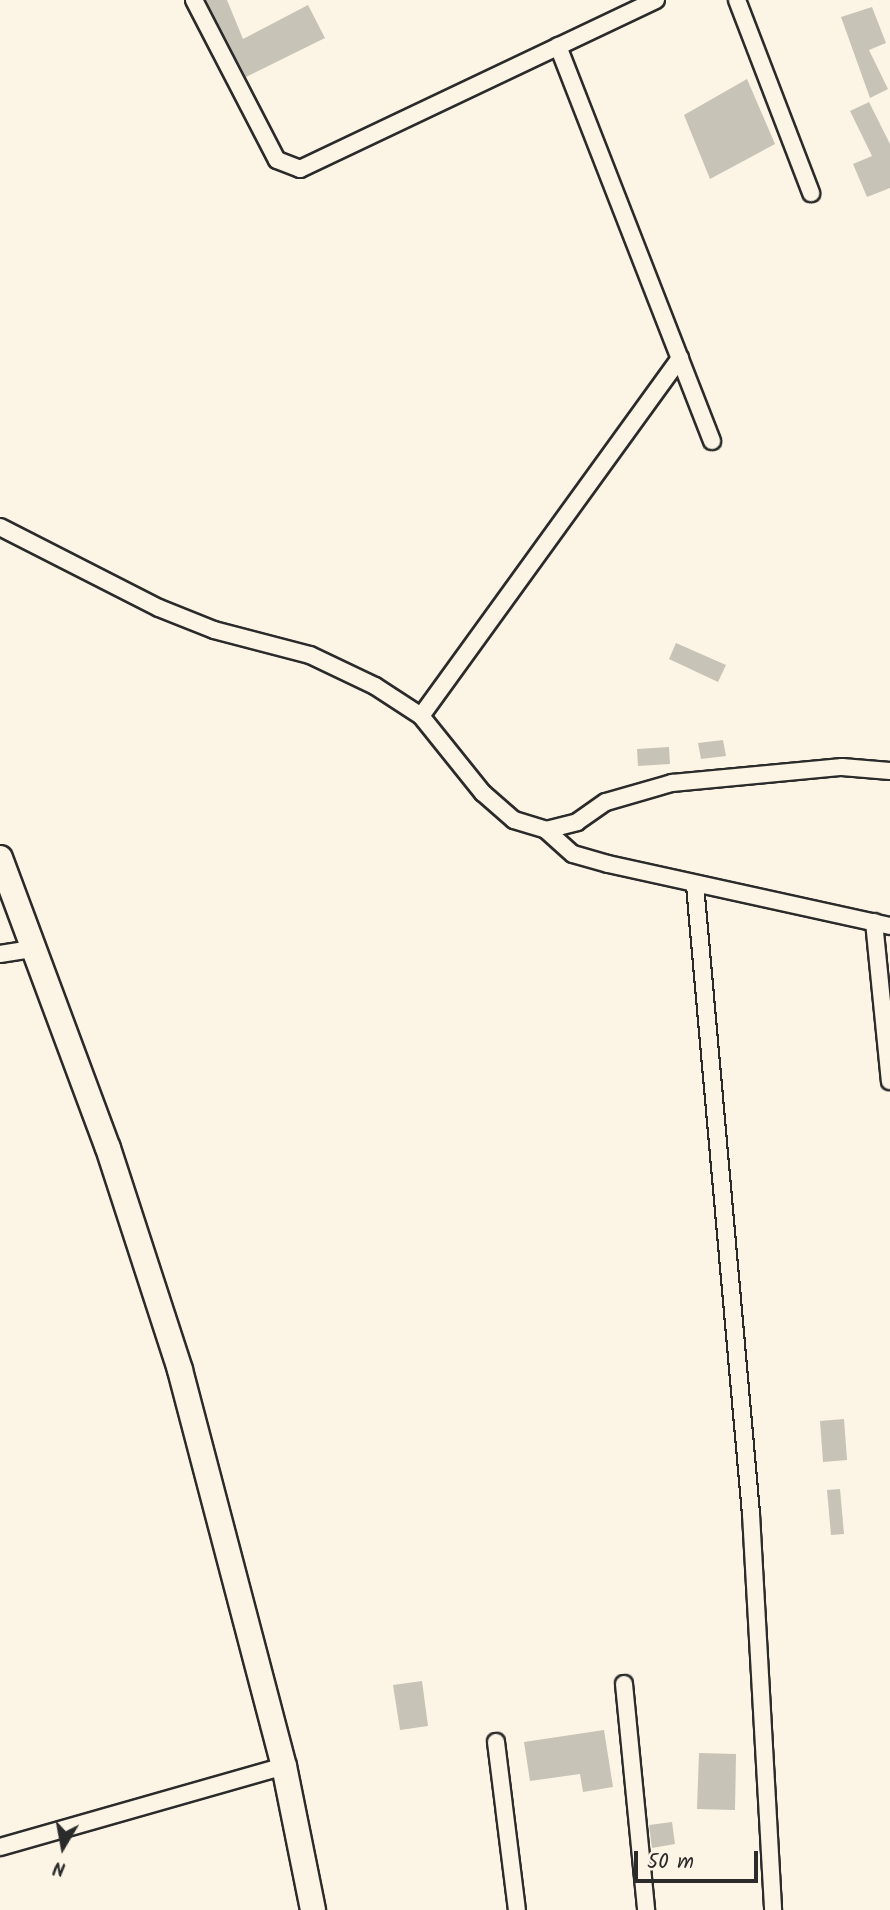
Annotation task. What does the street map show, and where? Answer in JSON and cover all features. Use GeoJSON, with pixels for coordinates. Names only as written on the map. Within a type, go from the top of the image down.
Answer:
{"type":"FeatureCollection","features":[{"type":"Feature","properties":{"kind":"main road"},"geometry":{"type":"LineString","coordinates":[[0,858],[108,1148],[180,1370],[284,1766],[313,1910]]}},
{"type":"Feature","properties":{"kind":"street"},"geometry":{"type":"LineString","coordinates":[[194,0],[277,160],[300,169],[656,0]]}},
{"type":"Feature","properties":{"kind":"street"},"geometry":{"type":"LineString","coordinates":[[737,0],[811,193]]}},
{"type":"Feature","properties":{"kind":"street"},"geometry":{"type":"LineString","coordinates":[[558,46],[712,441]]}},
{"type":"Feature","properties":{"kind":"street"},"geometry":{"type":"LineString","coordinates":[[421,716],[680,358]]}},
{"type":"Feature","properties":{"kind":"street"},"geometry":{"type":"LineString","coordinates":[[0,527],[159,608],[214,630],[310,655],[375,686],[421,716],[483,793],[514,820],[546,830],[573,854],[695,885],[890,926]]}},
{"type":"Feature","properties":{"kind":"street"},"geometry":{"type":"LineString","coordinates":[[546,830],[577,822],[606,802],[672,783],[842,767],[890,771]]}},
{"type":"Feature","properties":{"kind":"street"},"geometry":{"type":"LineString","coordinates":[[695,885],[751,1514],[773,1910]]}},
{"type":"Feature","properties":{"kind":"street"},"geometry":{"type":"LineString","coordinates":[[873,922],[890,1080]]}},
{"type":"Feature","properties":{"kind":"street"},"geometry":{"type":"LineString","coordinates":[[0,954],[32,949]]}},
{"type":"Feature","properties":{"kind":"street"},"geometry":{"type":"LineString","coordinates":[[624,1684],[646,1910]]}},
{"type":"Feature","properties":{"kind":"street"},"geometry":{"type":"LineString","coordinates":[[496,1742],[517,1910]]}},
{"type":"Feature","properties":{"kind":"street"},"geometry":{"type":"LineString","coordinates":[[0,1847],[284,1766]]}},
{"type":"Feature","properties":{"kind":"building"},"geometry":{"type":"Polygon","coordinates":[[[206,0],[227,0],[243,39],[308,5],[325,38],[246,77],[206,0]]]}},
{"type":"Feature","properties":{"kind":"building"},"geometry":{"type":"Polygon","coordinates":[[[872,7],[886,43],[869,50],[888,89],[870,98],[841,17],[872,7]]]}},
{"type":"Feature","properties":{"kind":"building"},"geometry":{"type":"Polygon","coordinates":[[[747,79],[775,144],[710,179],[684,115],[747,79]]]}},
{"type":"Feature","properties":{"kind":"building"},"geometry":{"type":"Polygon","coordinates":[[[869,102],[890,144],[890,188],[867,197],[853,164],[872,156],[850,111],[869,102]]]}},
{"type":"Feature","properties":{"kind":"building"},"geometry":{"type":"Polygon","coordinates":[[[676,643],[726,665],[718,682],[669,659],[676,643]]]}},
{"type":"Feature","properties":{"kind":"building"},"geometry":{"type":"Polygon","coordinates":[[[723,740],[726,756],[701,759],[698,743],[723,740]]]}},
{"type":"Feature","properties":{"kind":"building"},"geometry":{"type":"Polygon","coordinates":[[[669,747],[670,764],[638,766],[637,749],[669,747]]]}},
{"type":"Feature","properties":{"kind":"building"},"geometry":{"type":"Polygon","coordinates":[[[844,1419],[847,1460],[823,1462],[820,1421],[844,1419]]]}},
{"type":"Feature","properties":{"kind":"building"},"geometry":{"type":"Polygon","coordinates":[[[840,1489],[844,1534],[831,1535],[827,1490],[840,1489]]]}},
{"type":"Feature","properties":{"kind":"building"},"geometry":{"type":"Polygon","coordinates":[[[422,1681],[428,1726],[400,1730],[393,1685],[422,1681]]]}},
{"type":"Feature","properties":{"kind":"building"},"geometry":{"type":"Polygon","coordinates":[[[604,1730],[613,1787],[583,1792],[580,1774],[530,1781],[524,1742],[604,1730]]]}},
{"type":"Feature","properties":{"kind":"building"},"geometry":{"type":"Polygon","coordinates":[[[699,1753],[736,1754],[735,1810],[697,1809],[699,1753]]]}},
{"type":"Feature","properties":{"kind":"building"},"geometry":{"type":"Polygon","coordinates":[[[672,1822],[675,1844],[652,1848],[649,1825],[672,1822]]]}}]}
